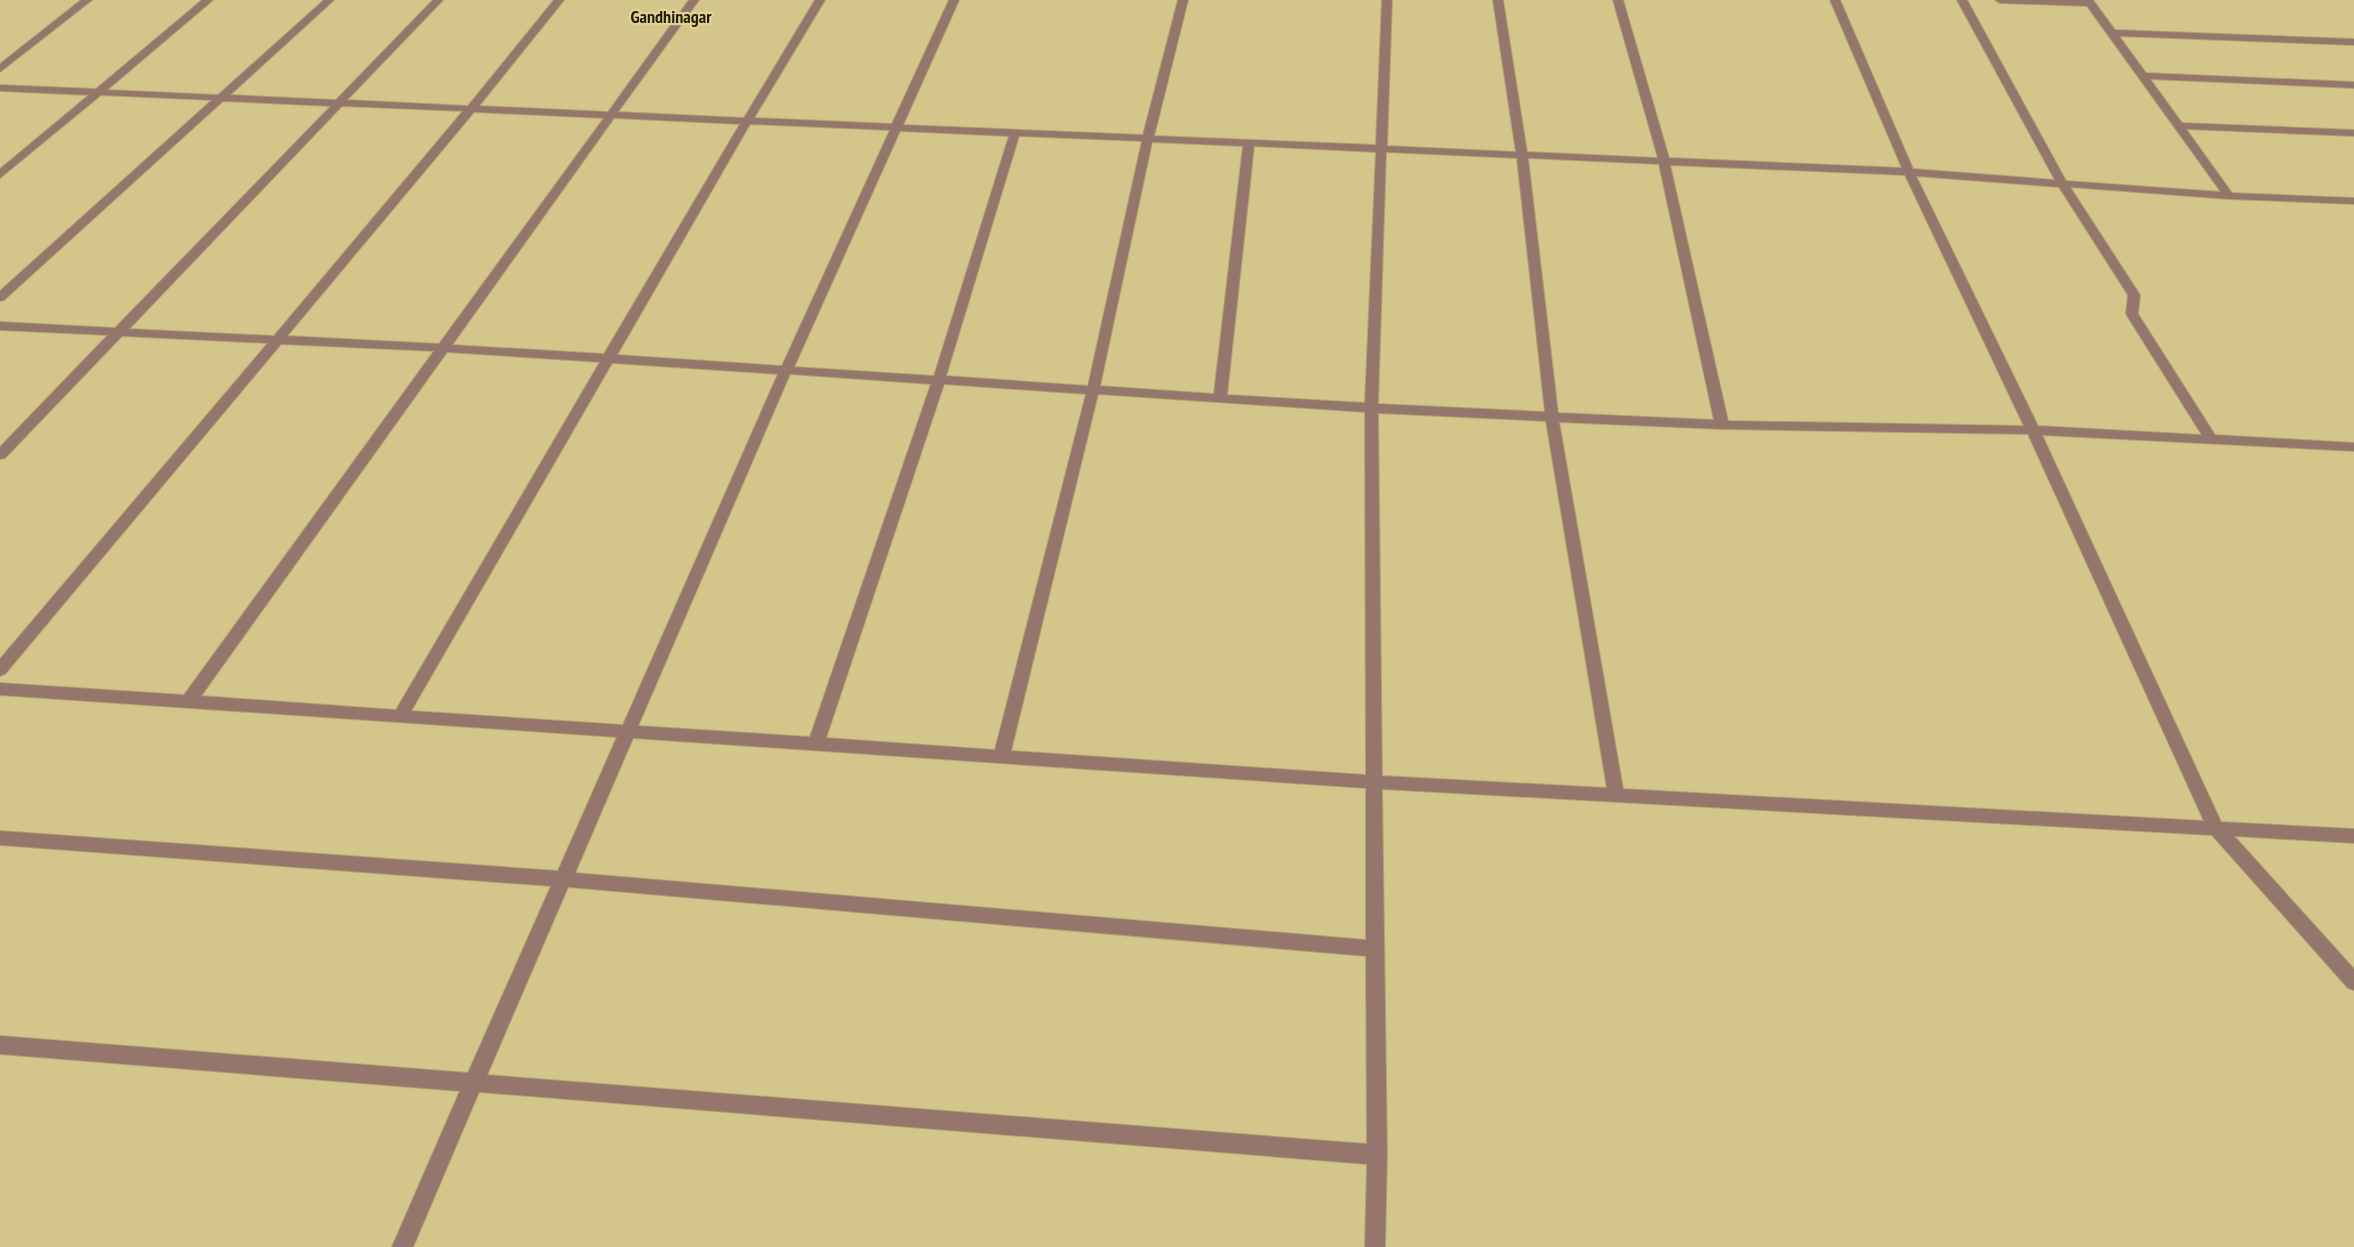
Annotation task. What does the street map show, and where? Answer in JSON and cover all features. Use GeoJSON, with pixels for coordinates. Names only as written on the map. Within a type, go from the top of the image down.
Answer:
{"type":"FeatureCollection","features":[{"type":"Feature","properties":{"kind":"street"},"geometry":{"type":"LineString","coordinates":[[0,69],[87,0]]}},
{"type":"Feature","properties":{"kind":"street"},"geometry":{"type":"LineString","coordinates":[[0,175],[208,0]]}},
{"type":"Feature","properties":{"kind":"street"},"geometry":{"type":"LineString","coordinates":[[0,297],[329,0]]}},
{"type":"Feature","properties":{"kind":"street"},"geometry":{"type":"LineString","coordinates":[[0,455],[438,0]]}},
{"type":"Feature","properties":{"kind":"street"},"geometry":{"type":"LineString","coordinates":[[0,670],[471,109],[559,0]]}},
{"type":"Feature","properties":{"kind":"street"},"geometry":{"type":"LineString","coordinates":[[188,702],[694,0]]}},
{"type":"Feature","properties":{"kind":"street"},"geometry":{"type":"LineString","coordinates":[[400,716],[820,0]]}},
{"type":"Feature","properties":{"kind":"street"},"geometry":{"type":"LineString","coordinates":[[402,1247],[786,370],[954,0]]}},
{"type":"Feature","properties":{"kind":"street"},"geometry":{"type":"LineString","coordinates":[[1001,757],[1093,390],[1148,138],[1183,0]]}},
{"type":"Feature","properties":{"kind":"street"},"geometry":{"type":"LineString","coordinates":[[1375,1247],[1377,1155],[1371,408],[1387,0]]}},
{"type":"Feature","properties":{"kind":"street"},"geometry":{"type":"LineString","coordinates":[[1498,0],[1522,155],[1552,417],[1616,795]]}},
{"type":"Feature","properties":{"kind":"street"},"geometry":{"type":"LineString","coordinates":[[1618,0],[1664,161],[1722,425]]}},
{"type":"Feature","properties":{"kind":"street"},"geometry":{"type":"LineString","coordinates":[[1835,0],[1909,172],[2033,430],[2214,827],[2354,981]]}},
{"type":"Feature","properties":{"kind":"street"},"geometry":{"type":"LineString","coordinates":[[1962,0],[2062,183],[2134,295],[2132,314],[2211,439]]}},
{"type":"Feature","properties":{"kind":"street"},"geometry":{"type":"LineString","coordinates":[[2000,0],[2089,2],[2229,196]]}},
{"type":"Feature","properties":{"kind":"street"},"geometry":{"type":"LineString","coordinates":[[2112,33],[2354,42]]}},
{"type":"Feature","properties":{"kind":"street"},"geometry":{"type":"LineString","coordinates":[[2143,76],[2354,85]]}},
{"type":"Feature","properties":{"kind":"street"},"geometry":{"type":"LineString","coordinates":[[0,88],[1909,172],[2229,196],[2354,201]]}},
{"type":"Feature","properties":{"kind":"street"},"geometry":{"type":"LineString","coordinates":[[2179,126],[2354,133]]}},
{"type":"Feature","properties":{"kind":"street"},"geometry":{"type":"LineString","coordinates":[[816,744],[939,380],[1015,133]]}},
{"type":"Feature","properties":{"kind":"street"},"geometry":{"type":"LineString","coordinates":[[1220,398],[1249,143]]}},
{"type":"Feature","properties":{"kind":"street"},"geometry":{"type":"LineString","coordinates":[[0,326],[444,348],[1371,408],[1722,425],[2033,430],[2354,447]]}},
{"type":"Feature","properties":{"kind":"street"},"geometry":{"type":"LineString","coordinates":[[0,689],[1374,782],[2354,836]]}},
{"type":"Feature","properties":{"kind":"street"},"geometry":{"type":"LineString","coordinates":[[0,838],[563,879],[1375,949]]}},
{"type":"Feature","properties":{"kind":"street"},"geometry":{"type":"LineString","coordinates":[[0,1045],[1377,1155]]}},
{"type":"Feature","properties":{"kind":"district","name":"Gandhinagar"},"geometry":{"type":"Point","coordinates":[671,17]}}]}
